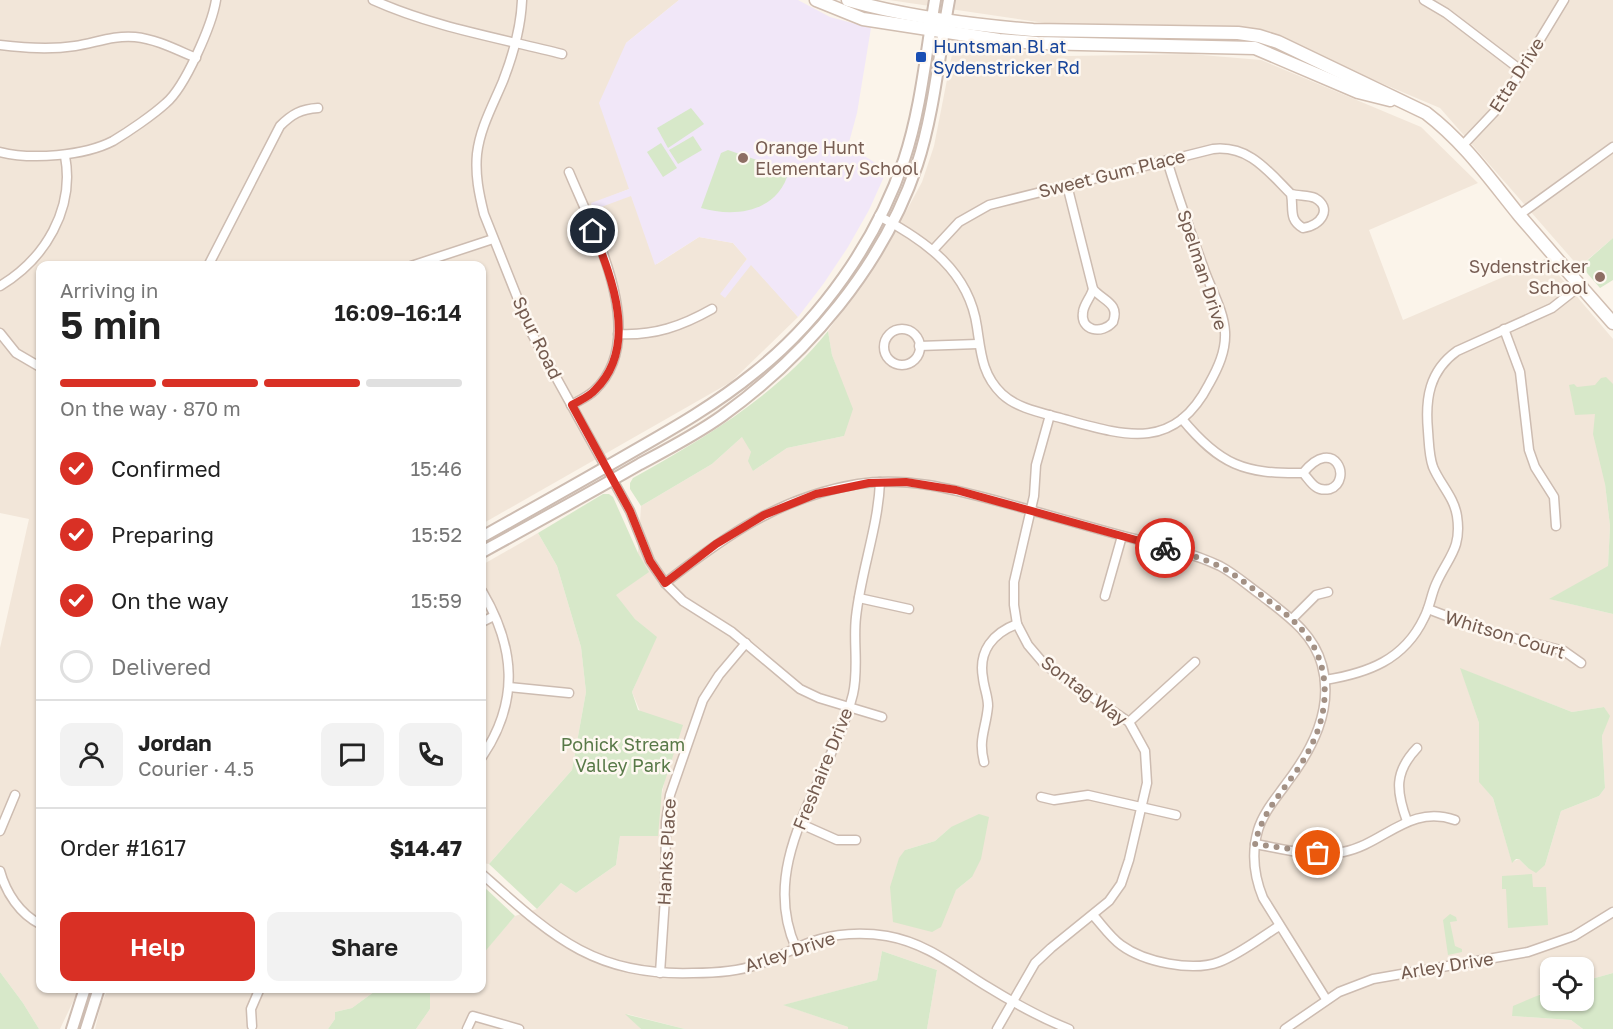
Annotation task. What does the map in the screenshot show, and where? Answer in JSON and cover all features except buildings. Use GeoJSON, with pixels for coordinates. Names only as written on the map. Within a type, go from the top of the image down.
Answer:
{"type":"FeatureCollection","features":[{"type":"Feature","properties":{"kind":"main road"},"geometry":{"type":"LineString","coordinates":[[816,0],[863,18],[930,31],[944,26],[1033,30],[1213,32],[1259,36],[1310,57],[1426,113],[1463,145],[1580,286],[1613,322]]}},
{"type":"Feature","properties":{"kind":"main road"},"geometry":{"type":"LineString","coordinates":[[848,0],[932,18],[944,26]]}},
{"type":"Feature","properties":{"kind":"street"},"geometry":{"type":"LineString","coordinates":[[0,152],[15,156],[65,156],[112,141],[168,102],[196,58],[216,0]]}},
{"type":"Feature","properties":{"kind":"street"},"geometry":{"type":"LineString","coordinates":[[373,0],[447,26],[562,54]]}},
{"type":"Feature","properties":{"kind":"street","name":"Spur Road"},"geometry":{"type":"LineString","coordinates":[[522,0],[520,25],[504,77],[484,126],[477,154],[478,194],[493,239],[531,332],[630,511],[650,561],[665,583],[683,601],[725,627],[800,689],[819,698],[882,717]]}},
{"type":"Feature","properties":{"kind":"street"},"geometry":{"type":"LineString","coordinates":[[486,535],[704,410],[771,359],[804,326],[859,253],[898,175],[908,146],[935,0]]}},
{"type":"Feature","properties":{"kind":"street"},"geometry":{"type":"LineString","coordinates":[[486,550],[721,417],[778,371],[814,335],[847,294],[891,223],[911,180],[921,149],[949,0]]}},
{"type":"Feature","properties":{"kind":"street"},"geometry":{"type":"LineString","coordinates":[[1424,0],[1446,13],[1522,71]]}},
{"type":"Feature","properties":{"kind":"street","name":"Etta Drive"},"geometry":{"type":"LineString","coordinates":[[1463,145],[1499,107],[1564,0]]}},
{"type":"Feature","properties":{"kind":"street"},"geometry":{"type":"LineString","coordinates":[[0,45],[54,49],[113,38],[132,37],[151,40],[196,58]]}},
{"type":"Feature","properties":{"kind":"street"},"geometry":{"type":"LineString","coordinates":[[211,261],[280,126],[296,112],[305,108],[318,108]]}},
{"type":"Feature","properties":{"kind":"street"},"geometry":{"type":"LineString","coordinates":[[1520,215],[1613,147]]}},
{"type":"Feature","properties":{"kind":"street","name":"Sweet Gum Place"},"geometry":{"type":"LineString","coordinates":[[933,250],[958,222],[980,209],[1213,149],[1225,148],[1239,151],[1261,163],[1291,194]]}},
{"type":"Feature","properties":{"kind":"street"},"geometry":{"type":"LineString","coordinates":[[0,286],[20,273],[36,257],[56,226],[67,184],[65,156]]}},
{"type":"Feature","properties":{"kind":"street","name":"Spelman Drive"},"geometry":{"type":"LineString","coordinates":[[879,216],[933,250],[946,263],[964,290],[975,317],[980,357],[987,375],[1002,394],[1019,405],[1050,416],[1111,432],[1131,435],[1160,430],[1182,419],[1199,402],[1222,355],[1225,332],[1219,308],[1167,160]]}},
{"type":"Feature","properties":{"kind":"street"},"geometry":{"type":"LineString","coordinates":[[569,172],[610,276],[617,308],[618,334],[613,363],[605,378],[595,391],[572,405]]}},
{"type":"Feature","properties":{"kind":"street"},"geometry":{"type":"LineString","coordinates":[[1067,185],[1093,289],[1114,308],[1113,322],[1101,330],[1088,327],[1083,320],[1084,308],[1093,289]]}},
{"type":"Feature","properties":{"kind":"street"},"geometry":{"type":"LineString","coordinates":[[1291,194],[1314,197],[1320,202],[1323,210],[1322,218],[1317,224],[1303,228],[1296,224],[1292,217],[1291,194]]}},
{"type":"Feature","properties":{"kind":"street"},"geometry":{"type":"LineString","coordinates":[[426,261],[493,239]]}},
{"type":"Feature","properties":{"kind":"street"},"geometry":{"type":"LineString","coordinates":[[1325,680],[1360,673],[1387,661],[1410,640],[1428,609],[1436,583],[1454,553],[1458,528],[1453,502],[1436,473],[1430,457],[1426,414],[1429,391],[1437,371],[1451,355],[1465,346],[1552,308],[1580,286]]}},
{"type":"Feature","properties":{"kind":"street"},"geometry":{"type":"LineString","coordinates":[[618,334],[662,332],[685,324],[712,309]]}},
{"type":"Feature","properties":{"kind":"street"},"geometry":{"type":"LineString","coordinates":[[1504,329],[1520,372],[1529,450],[1535,467],[1554,497],[1556,526]]}},
{"type":"Feature","properties":{"kind":"street"},"geometry":{"type":"LineString","coordinates":[[898,330],[912,333],[919,346],[917,356],[905,364],[891,361],[884,348],[886,338],[898,330]]}},
{"type":"Feature","properties":{"kind":"street"},"geometry":{"type":"LineString","coordinates":[[0,333],[16,353],[36,366]]}},
{"type":"Feature","properties":{"kind":"street"},"geometry":{"type":"LineString","coordinates":[[919,346],[978,344]]}},
{"type":"Feature","properties":{"kind":"street","name":"Sontag Way"},"geometry":{"type":"LineString","coordinates":[[997,1029],[1035,963],[1115,894],[1123,880],[1147,783],[1147,761],[1142,743],[1129,722],[1045,664],[1028,645],[1017,624],[1014,582],[1031,510],[1036,465],[1050,416]]}},
{"type":"Feature","properties":{"kind":"street"},"geometry":{"type":"LineString","coordinates":[[1182,419],[1205,445],[1237,465],[1264,472],[1303,473],[1318,458],[1326,457],[1339,466],[1340,476],[1331,488],[1320,489],[1314,486],[1303,473]]}},
{"type":"Feature","properties":{"kind":"street"},"geometry":{"type":"LineString","coordinates":[[665,583],[731,533],[781,507],[834,489],[880,482],[938,486],[1031,510],[1189,554],[1220,567],[1244,582],[1292,619],[1313,645],[1325,680],[1324,709],[1311,747],[1299,768],[1265,814],[1258,829],[1254,863],[1257,883],[1263,898],[1326,999]]}},
{"type":"Feature","properties":{"kind":"street","name":"Freshaire Drive"},"geometry":{"type":"LineString","coordinates":[[796,948],[787,924],[784,886],[791,847],[849,707],[856,677],[855,624],[879,503],[880,482]]}},
{"type":"Feature","properties":{"kind":"street"},"geometry":{"type":"LineString","coordinates":[[1105,596],[1122,536]]}},
{"type":"Feature","properties":{"kind":"street"},"geometry":{"type":"LineString","coordinates":[[1292,619],[1316,595],[1328,592]]}},
{"type":"Feature","properties":{"kind":"street"},"geometry":{"type":"LineString","coordinates":[[859,598],[909,609]]}},
{"type":"Feature","properties":{"kind":"street"},"geometry":{"type":"LineString","coordinates":[[486,599],[506,645],[509,664],[509,687],[500,724],[486,750]]}},
{"type":"Feature","properties":{"kind":"street","name":"Whitson Court"},"geometry":{"type":"LineString","coordinates":[[1428,609],[1486,631],[1564,651],[1581,663]]}},
{"type":"Feature","properties":{"kind":"street"},"geometry":{"type":"LineString","coordinates":[[486,620],[494,616]]}},
{"type":"Feature","properties":{"kind":"street"},"geometry":{"type":"LineString","coordinates":[[984,762],[980,746],[988,705],[982,675],[984,657],[989,645],[999,633],[1017,624]]}},
{"type":"Feature","properties":{"kind":"street","name":"Hanks Place"},"geometry":{"type":"LineString","coordinates":[[660,973],[666,822],[670,795],[703,700],[719,675],[746,644]]}},
{"type":"Feature","properties":{"kind":"street"},"geometry":{"type":"LineString","coordinates":[[1129,722],[1195,662]]}},
{"type":"Feature","properties":{"kind":"street"},"geometry":{"type":"LineString","coordinates":[[509,687],[569,693]]}},
{"type":"Feature","properties":{"kind":"street"},"geometry":{"type":"LineString","coordinates":[[1407,821],[1400,799],[1399,780],[1404,764],[1417,748]]}},
{"type":"Feature","properties":{"kind":"street"},"geometry":{"type":"LineString","coordinates":[[0,831],[15,795]]}},
{"type":"Feature","properties":{"kind":"street"},"geometry":{"type":"LineString","coordinates":[[1041,797],[1054,800],[1088,795],[1176,815]]}},
{"type":"Feature","properties":{"kind":"street"},"geometry":{"type":"LineString","coordinates":[[1255,844],[1310,853],[1343,852],[1361,847],[1407,821],[1436,815],[1455,819]]}},
{"type":"Feature","properties":{"kind":"street"},"geometry":{"type":"LineString","coordinates":[[801,824],[837,840],[856,840]]}},
{"type":"Feature","properties":{"kind":"street"},"geometry":{"type":"LineString","coordinates":[[0,871],[6,888],[17,905],[36,921]]}},
{"type":"Feature","properties":{"kind":"street","name":"Arley Drive"},"geometry":{"type":"LineString","coordinates":[[486,878],[530,917],[567,944],[607,962],[660,973],[717,972],[754,966],[813,941],[845,935],[872,934],[920,945],[942,956],[1012,1001],[1069,1029]]}},
{"type":"Feature","properties":{"kind":"street","name":"Arley Drive"},"geometry":{"type":"LineString","coordinates":[[1285,1029],[1326,999],[1351,987],[1388,975],[1528,952],[1554,945],[1574,936],[1613,912]]}},
{"type":"Feature","properties":{"kind":"street"},"geometry":{"type":"LineString","coordinates":[[1093,915],[1113,938],[1130,951],[1148,958],[1190,967],[1224,960],[1279,926]]}},
{"type":"Feature","properties":{"kind":"street"},"geometry":{"type":"LineString","coordinates":[[72,1029],[83,993]]}},
{"type":"Feature","properties":{"kind":"street"},"geometry":{"type":"LineString","coordinates":[[86,1029],[97,993]]}},
{"type":"Feature","properties":{"kind":"street"},"geometry":{"type":"LineString","coordinates":[[252,1026],[250,1012],[258,993]]}},
{"type":"Feature","properties":{"kind":"street"},"geometry":{"type":"LineString","coordinates":[[467,1029],[473,1016],[519,1029]]}},
{"type":"Feature","properties":{"kind":"shaded area"},"geometry":{"type":"Polygon","coordinates":[[[0,0],[679,0],[626,43],[629,189],[591,204],[593,210],[631,195],[657,264],[699,237],[733,243],[747,259],[721,294],[725,297],[751,264],[798,317],[731,382],[486,522],[486,261],[36,261],[36,993],[77,993],[60,1029],[39,1029],[0,972],[0,648],[29,519],[0,513],[0,0]]]}},
{"type":"Feature","properties":{"kind":"shaded area","name":"Orange Hunt Elementary School"},"geometry":{"type":"Polygon","coordinates":[[[679,0],[798,0],[830,17],[871,28],[857,113],[848,146],[887,170],[869,210],[848,247],[798,317],[751,265],[725,298],[720,294],[747,259],[733,243],[699,237],[655,265],[631,196],[593,210],[591,203],[629,189],[599,103],[626,43],[679,0]]]}},
{"type":"Feature","properties":{"kind":"shaded area"},"geometry":{"type":"Polygon","coordinates":[[[889,0],[1613,0],[1613,238],[1579,267],[1440,108],[1249,27],[1051,24],[889,0]]]}},
{"type":"Feature","properties":{"kind":"shaded area"},"geometry":{"type":"Polygon","coordinates":[[[954,44],[1068,56],[1190,54],[1261,60],[1421,127],[1478,183],[1369,230],[1403,320],[1545,259],[1613,339],[1613,416],[1605,484],[1610,526],[1608,567],[1550,599],[1613,614],[1613,973],[1594,978],[1594,957],[1540,957],[1540,994],[1512,1016],[1571,1020],[1583,1029],[927,1029],[937,970],[882,951],[877,980],[784,1005],[848,1027],[848,1029],[685,1029],[627,1014],[641,1029],[416,1029],[430,1009],[430,993],[486,993],[486,949],[515,916],[537,909],[561,883],[576,893],[616,865],[620,836],[657,835],[658,813],[666,774],[632,692],[656,637],[635,619],[615,595],[648,572],[638,553],[641,506],[712,464],[743,436],[751,452],[753,471],[787,448],[844,436],[840,377],[832,355],[828,331],[889,243],[922,182],[934,146],[954,44]],[[1461,669],[1479,723],[1480,782],[1493,798],[1512,862],[1519,859],[1528,868],[1545,865],[1561,811],[1599,796],[1605,788],[1602,736],[1609,716],[1604,707],[1572,712],[1461,669]],[[951,827],[935,841],[905,850],[951,898],[956,890],[972,877],[951,827]]]}},
{"type":"Feature","properties":{"kind":"shaded area"},"geometry":{"type":"Polygon","coordinates":[[[538,533],[557,566],[581,647],[586,692],[572,770],[489,864],[486,864],[486,563],[538,533]]]}},
{"type":"Feature","properties":{"kind":"shaded area"},"geometry":{"type":"Polygon","coordinates":[[[106,993],[373,993],[352,1008],[335,1012],[335,1019],[328,1029],[95,1029],[106,993]]]}},
{"type":"Feature","properties":{"kind":"green space"},"geometry":{"type":"Polygon","coordinates":[[[691,108],[704,124],[668,148],[657,128],[691,108]]]}},
{"type":"Feature","properties":{"kind":"green space"},"geometry":{"type":"Polygon","coordinates":[[[693,136],[702,150],[678,164],[669,150],[693,136]]]}},
{"type":"Feature","properties":{"kind":"green space"},"geometry":{"type":"Polygon","coordinates":[[[661,143],[677,168],[663,177],[647,152],[661,143]]]}},
{"type":"Feature","properties":{"kind":"green space"},"geometry":{"type":"Polygon","coordinates":[[[728,150],[789,171],[776,195],[754,209],[728,212],[701,208],[721,153],[728,150]]]}},
{"type":"Feature","properties":{"kind":"green space","name":"Sydenstricker School"},"geometry":{"type":"Polygon","coordinates":[[[1613,238],[1613,280],[1600,288],[1581,266],[1613,238]]]}},
{"type":"Feature","properties":{"kind":"green space"},"geometry":{"type":"Polygon","coordinates":[[[828,331],[832,355],[853,409],[844,436],[787,448],[753,471],[748,461],[751,452],[742,437],[712,464],[641,506],[630,489],[633,478],[713,431],[762,396],[786,376],[828,331]]]}},
{"type":"Feature","properties":{"kind":"green space"},"geometry":{"type":"Polygon","coordinates":[[[1606,377],[1613,384],[1613,614],[1549,599],[1608,566],[1610,526],[1605,484],[1593,434],[1595,414],[1575,415],[1569,385],[1574,384],[1577,387],[1595,385],[1601,378],[1606,377]]]}},
{"type":"Feature","properties":{"kind":"green space","name":"Pohick Stream Valley Park"},"geometry":{"type":"Polygon","coordinates":[[[603,494],[613,497],[649,572],[616,595],[635,619],[657,637],[632,692],[638,710],[683,725],[662,790],[658,836],[620,836],[616,865],[576,893],[561,883],[537,909],[489,864],[572,770],[586,692],[581,647],[557,566],[538,533],[603,494]]]}},
{"type":"Feature","properties":{"kind":"green space"},"geometry":{"type":"Polygon","coordinates":[[[1460,668],[1572,712],[1604,707],[1610,716],[1602,736],[1605,788],[1599,796],[1561,811],[1545,865],[1536,873],[1519,859],[1512,863],[1493,798],[1479,782],[1479,723],[1460,668]]]}},
{"type":"Feature","properties":{"kind":"green space"},"geometry":{"type":"Polygon","coordinates":[[[979,814],[989,817],[981,859],[972,877],[956,890],[941,927],[932,932],[893,922],[890,887],[899,858],[905,850],[935,841],[951,827],[979,814]]]}},
{"type":"Feature","properties":{"kind":"green space"},"geometry":{"type":"Polygon","coordinates":[[[1532,874],[1533,887],[1546,887],[1548,925],[1508,928],[1506,889],[1502,889],[1502,876],[1532,874]]]}},
{"type":"Feature","properties":{"kind":"green space"},"geometry":{"type":"Polygon","coordinates":[[[486,889],[515,916],[486,950],[486,889]]]}},
{"type":"Feature","properties":{"kind":"green space"},"geometry":{"type":"Polygon","coordinates":[[[1450,914],[1456,917],[1457,921],[1450,922],[1455,946],[1462,949],[1462,952],[1448,955],[1443,920],[1450,914]]]}},
{"type":"Feature","properties":{"kind":"green space"},"geometry":{"type":"Polygon","coordinates":[[[882,951],[937,970],[927,1029],[848,1029],[848,1027],[783,1005],[877,980],[882,951]]]}},
{"type":"Feature","properties":{"kind":"green space"},"geometry":{"type":"Polygon","coordinates":[[[0,972],[23,1003],[39,1029],[0,1029],[0,972]]]}},
{"type":"Feature","properties":{"kind":"green space"},"geometry":{"type":"Polygon","coordinates":[[[1613,973],[1613,1029],[1583,1029],[1571,1020],[1512,1016],[1513,1006],[1540,995],[1540,1011],[1594,1011],[1594,978],[1613,973]]]}},
{"type":"Feature","properties":{"kind":"green space"},"geometry":{"type":"Polygon","coordinates":[[[373,993],[430,993],[430,1009],[416,1029],[328,1029],[335,1019],[335,1012],[352,1008],[373,993]]]}},
{"type":"Feature","properties":{"kind":"green space"},"geometry":{"type":"Polygon","coordinates":[[[625,1014],[685,1029],[641,1029],[625,1014]]]}},
{"type":"Feature","properties":{"kind":"way so far"},"geometry":{"type":"LineString","coordinates":[[1165,548],[1206,560],[1231,572],[1292,619],[1313,645],[1325,680],[1324,709],[1320,723],[1311,747],[1299,768],[1265,814],[1258,829],[1255,844],[1318,853]]}},
{"type":"Feature","properties":{"kind":"place","name":"Huntsman Bl at Sydenstricker Rd"},"geometry":{"type":"Point","coordinates":[921,57]}},
{"type":"Feature","properties":{"kind":"place","name":"Orange Hunt Elementary School"},"geometry":{"type":"Point","coordinates":[743,158]}},
{"type":"Feature","properties":{"kind":"place","name":"Sydenstricker School"},"geometry":{"type":"Point","coordinates":[1600,277]}},
{"type":"Feature","properties":{"kind":"route"},"geometry":{"type":"LineString","coordinates":[[593,231],[614,291],[618,320],[617,351],[605,378],[595,391],[572,405],[630,511],[650,561],[665,583],[716,544],[764,515],[799,499],[834,489],[869,483],[906,482],[938,486],[1165,548]]}}]}
